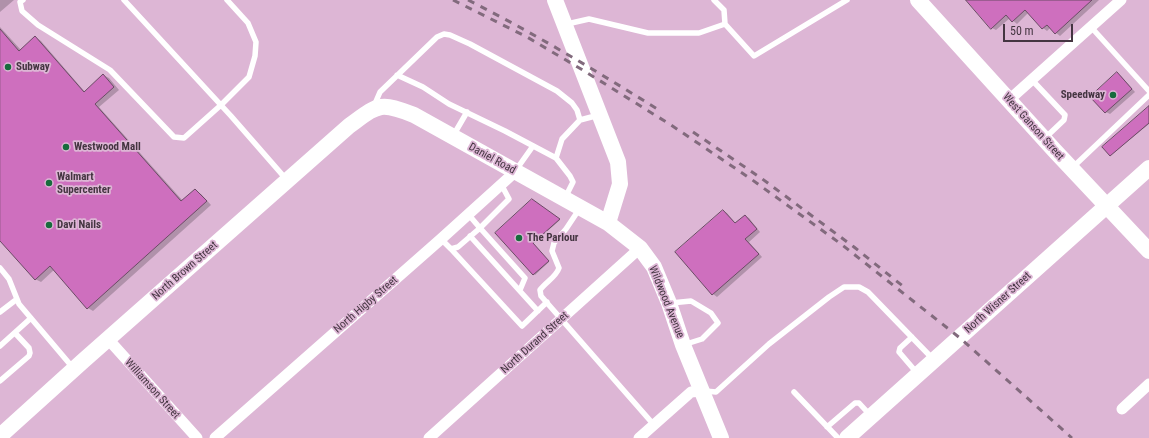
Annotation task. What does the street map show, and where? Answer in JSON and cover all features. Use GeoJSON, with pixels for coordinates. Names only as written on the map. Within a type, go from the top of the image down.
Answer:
{"type":"FeatureCollection","features":[{"type":"Feature","properties":{"kind":"street"},"geometry":{"type":"LineString","coordinates":[[555,0],[618,162],[620,184],[608,223]]}},
{"type":"Feature","properties":{"kind":"street","name":"West Ganson Street"},"geometry":{"type":"LineString","coordinates":[[918,0],[1149,252]]}},
{"type":"Feature","properties":{"kind":"street"},"geometry":{"type":"LineString","coordinates":[[1009,100],[1121,0]]}},
{"type":"Feature","properties":{"kind":"street","name":"Daniel Road"},"geometry":{"type":"LineString","coordinates":[[373,108],[388,106],[414,115],[608,223]]}},
{"type":"Feature","properties":{"kind":"street","name":"North Brown Street"},"geometry":{"type":"LineString","coordinates":[[0,436],[349,126],[373,108]]}},
{"type":"Feature","properties":{"kind":"street","name":"North Wisner Street"},"geometry":{"type":"LineString","coordinates":[[847,438],[1149,168]]}},
{"type":"Feature","properties":{"kind":"street","name":"North Higby Street"},"geometry":{"type":"LineString","coordinates":[[215,438],[515,172]]}},
{"type":"Feature","properties":{"kind":"street","name":"Wildwood Avenue"},"geometry":{"type":"LineString","coordinates":[[608,223],[640,248],[654,267],[669,303],[683,345],[721,438]]}},
{"type":"Feature","properties":{"kind":"street","name":"North Durand Street"},"geometry":{"type":"LineString","coordinates":[[429,438],[640,248]]}},
{"type":"Feature","properties":{"kind":"street","name":"Williamson Street"},"geometry":{"type":"LineString","coordinates":[[108,339],[197,438]]}},
{"type":"Feature","properties":{"kind":"street"},"geometry":{"type":"LineString","coordinates":[[1122,409],[1149,384]]}},
{"type":"Feature","properties":{"kind":"street"},"geometry":{"type":"LineString","coordinates":[[639,438],[691,392],[702,391]]}},
{"type":"Feature","properties":{"kind":"lane"},"geometry":{"type":"LineString","coordinates":[[23,0],[20,2],[22,11],[38,25],[110,70],[174,137],[184,138],[221,105],[249,77],[255,56],[256,42],[248,23],[228,0]]}},
{"type":"Feature","properties":{"kind":"lane"},"geometry":{"type":"LineString","coordinates":[[124,0],[221,105],[287,181]]}},
{"type":"Feature","properties":{"kind":"lane"},"geometry":{"type":"LineString","coordinates":[[714,0],[724,10],[725,24],[754,56],[847,0]]}},
{"type":"Feature","properties":{"kind":"lane"},"geometry":{"type":"LineString","coordinates":[[565,25],[589,19],[648,33],[699,33],[725,24]]}},
{"type":"Feature","properties":{"kind":"lane"},"geometry":{"type":"LineString","coordinates":[[1091,27],[1149,91]]}},
{"type":"Feature","properties":{"kind":"lane"},"geometry":{"type":"LineString","coordinates":[[373,108],[380,92],[437,37],[444,34],[450,35],[470,44],[557,91],[572,103],[577,110],[580,120]]}},
{"type":"Feature","properties":{"kind":"lane"},"geometry":{"type":"LineString","coordinates":[[397,75],[556,158],[573,182],[564,199]]}},
{"type":"Feature","properties":{"kind":"lane"},"geometry":{"type":"LineString","coordinates":[[1032,80],[1064,115],[1064,120],[1044,139]]}},
{"type":"Feature","properties":{"kind":"lane"},"geometry":{"type":"LineString","coordinates":[[1072,169],[1149,95]]}},
{"type":"Feature","properties":{"kind":"lane"},"geometry":{"type":"LineString","coordinates":[[453,136],[467,112]]}},
{"type":"Feature","properties":{"kind":"lane"},"geometry":{"type":"LineString","coordinates":[[556,158],[562,138],[580,120],[599,115]]}},
{"type":"Feature","properties":{"kind":"lane"},"geometry":{"type":"LineString","coordinates":[[515,172],[533,146]]}},
{"type":"Feature","properties":{"kind":"lane"},"geometry":{"type":"LineString","coordinates":[[451,249],[458,247],[480,228],[509,199],[501,184]]}},
{"type":"Feature","properties":{"kind":"lane"},"geometry":{"type":"LineString","coordinates":[[580,208],[566,229],[554,243],[552,251],[559,268],[558,272],[545,283],[540,290],[541,296],[654,425]]}},
{"type":"Feature","properties":{"kind":"lane"},"geometry":{"type":"LineString","coordinates":[[468,214],[525,278],[520,290]]}},
{"type":"Feature","properties":{"kind":"lane"},"geometry":{"type":"LineString","coordinates":[[470,236],[538,311]]}},
{"type":"Feature","properties":{"kind":"lane"},"geometry":{"type":"LineString","coordinates":[[441,239],[522,326],[547,302]]}},
{"type":"Feature","properties":{"kind":"lane"},"geometry":{"type":"LineString","coordinates":[[0,268],[9,279],[19,304],[74,369]]}},
{"type":"Feature","properties":{"kind":"lane"},"geometry":{"type":"LineString","coordinates":[[0,279],[5,274]]}},
{"type":"Feature","properties":{"kind":"lane"},"geometry":{"type":"LineString","coordinates":[[702,391],[716,392],[769,344],[844,286],[859,287],[868,292],[934,360]]}},
{"type":"Feature","properties":{"kind":"lane"},"geometry":{"type":"LineString","coordinates":[[0,312],[17,298]]}},
{"type":"Feature","properties":{"kind":"lane"},"geometry":{"type":"LineString","coordinates":[[669,303],[691,301],[711,313],[718,323],[702,339],[683,345]]}},
{"type":"Feature","properties":{"kind":"lane"},"geometry":{"type":"LineString","coordinates":[[0,346],[31,318]]}},
{"type":"Feature","properties":{"kind":"lane"},"geometry":{"type":"LineString","coordinates":[[0,381],[29,356],[30,352],[28,348],[14,333]]}},
{"type":"Feature","properties":{"kind":"lane"},"geometry":{"type":"LineString","coordinates":[[912,337],[900,348],[899,352],[919,374]]}},
{"type":"Feature","properties":{"kind":"lane"},"geometry":{"type":"LineString","coordinates":[[794,392],[838,438]]}},
{"type":"Feature","properties":{"kind":"lane"},"geometry":{"type":"LineString","coordinates":[[827,427],[855,403],[859,403],[871,416]]}},
{"type":"Feature","properties":{"kind":"building"},"geometry":{"type":"Polygon","coordinates":[[[966,0],[1092,0],[1055,34],[1047,25],[1042,29],[1025,10],[1012,22],[1006,15],[991,29],[966,0]]]}},
{"type":"Feature","properties":{"kind":"building","name":"Westwood Mall"},"geometry":{"type":"Polygon","coordinates":[[[0,29],[19,51],[35,36],[84,92],[103,74],[114,87],[95,104],[181,201],[195,189],[207,201],[87,309],[50,266],[35,280],[0,241],[0,29]]]}},
{"type":"Feature","properties":{"kind":"building"},"geometry":{"type":"Polygon","coordinates":[[[1117,72],[1132,89],[1105,113],[1090,97],[1117,72]]]}},
{"type":"Feature","properties":{"kind":"building"},"geometry":{"type":"Polygon","coordinates":[[[1149,106],[1149,123],[1110,156],[1102,147],[1149,106]]]}},
{"type":"Feature","properties":{"kind":"building","name":"The Parlour"},"geometry":{"type":"Polygon","coordinates":[[[532,199],[560,219],[533,243],[549,261],[533,275],[495,233],[532,199]]]}},
{"type":"Feature","properties":{"kind":"building"},"geometry":{"type":"Polygon","coordinates":[[[723,210],[735,223],[745,215],[757,229],[745,239],[759,254],[712,295],[675,252],[723,210]]]}},
{"type":"Feature","properties":{"kind":"railway"},"geometry":{"type":"LineString","coordinates":[[453,0],[527,37],[581,69],[671,125],[751,179],[841,244],[960,338],[1072,438]]}},
{"type":"Feature","properties":{"kind":"railway"},"geometry":{"type":"LineString","coordinates":[[468,0],[541,39],[659,110]]}},
{"type":"Feature","properties":{"kind":"railway"},"geometry":{"type":"LineString","coordinates":[[693,132],[761,178],[854,247],[904,287]]}},
{"type":"Feature","properties":{"kind":"place","name":"Subway"},"geometry":{"type":"Point","coordinates":[8,67]}},
{"type":"Feature","properties":{"kind":"place","name":"Speedway"},"geometry":{"type":"Point","coordinates":[1113,95]}},
{"type":"Feature","properties":{"kind":"place","name":"Westwood Mall"},"geometry":{"type":"Point","coordinates":[66,147]}},
{"type":"Feature","properties":{"kind":"place","name":"Walmart Supercenter"},"geometry":{"type":"Point","coordinates":[49,183]}},
{"type":"Feature","properties":{"kind":"place","name":"Davi Nails"},"geometry":{"type":"Point","coordinates":[49,225]}},
{"type":"Feature","properties":{"kind":"place","name":"The Parlour"},"geometry":{"type":"Point","coordinates":[519,238]}}]}
